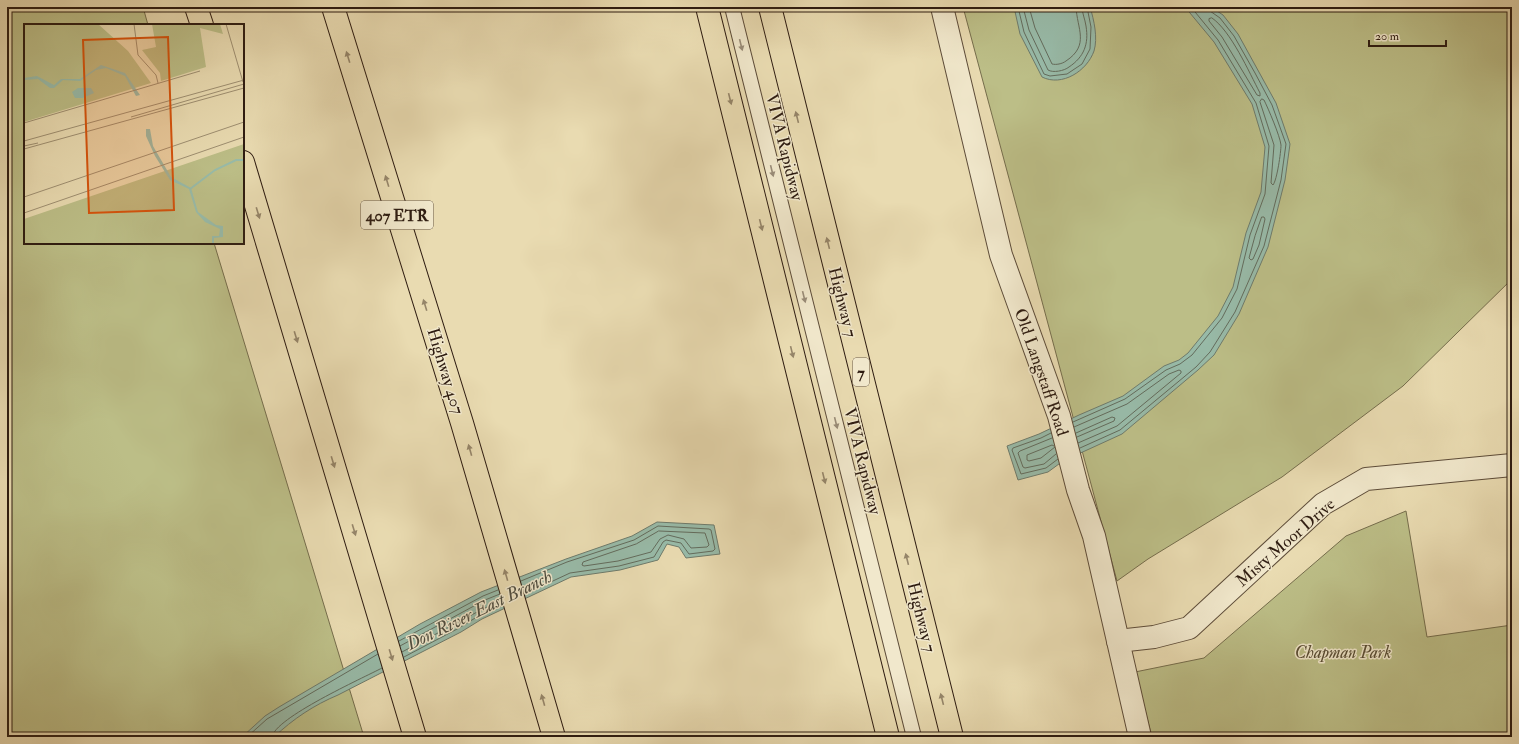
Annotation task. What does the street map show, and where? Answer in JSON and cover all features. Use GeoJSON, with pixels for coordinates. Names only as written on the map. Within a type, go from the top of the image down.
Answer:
{"type":"FeatureCollection","features":[{"type":"Feature","properties":{"kind":"main road"},"geometry":{"type":"LineString","coordinates":[[196,7],[202,24]]}},
{"type":"Feature","properties":{"kind":"main road","name":"Highway 407"},"geometry":{"type":"LineString","coordinates":[[333,7],[462,423],[554,737]]}},
{"type":"Feature","properties":{"kind":"main road"},"geometry":{"type":"LineString","coordinates":[[707,7],[888,737]]}},
{"type":"Feature","properties":{"kind":"main road","name":"Highway 7"},"geometry":{"type":"LineString","coordinates":[[770,7],[952,737]]}},
{"type":"Feature","properties":{"kind":"main road"},"geometry":{"type":"LineString","coordinates":[[244,165],[415,737]]}},
{"type":"Feature","properties":{"kind":"street","name":"Old Langstaff Road"},"geometry":{"type":"LineString","coordinates":[[942,7],[1001,255],[1059,416],[1078,490],[1094,536],[1140,737]]}},
{"type":"Feature","properties":{"kind":"street","name":"Misty Moor Drive"},"geometry":{"type":"LineString","coordinates":[[1118,642],[1154,638],[1189,628],[1323,504],[1366,479],[1512,465]]}},
{"type":"Feature","properties":{"kind":"lane","name":"VIVA Rapidway"},"geometry":{"type":"LineString","coordinates":[[732,7],[914,737]]}},
{"type":"Feature","properties":{"kind":"green space"},"geometry":{"type":"Polygon","coordinates":[[[7,7],[143,7],[148,24],[24,24],[24,244],[214,244],[364,737],[7,737],[7,7]]]}},
{"type":"Feature","properties":{"kind":"green space"},"geometry":{"type":"Polygon","coordinates":[[[963,7],[1512,7],[1512,279],[1403,386],[1282,477],[1148,559],[1117,581],[963,7]]]}},
{"type":"Feature","properties":{"kind":"green space","name":"Chapman Park"},"geometry":{"type":"Polygon","coordinates":[[[1406,511],[1427,637],[1512,625],[1512,737],[1152,737],[1135,672],[1204,658],[1346,536],[1406,511]]]}},
{"type":"Feature","properties":{"kind":"water"},"geometry":{"type":"Polygon","coordinates":[[[1014,7],[1090,7],[1096,40],[1094,51],[1086,65],[1073,75],[1058,80],[1050,80],[1042,77],[1020,34],[1014,7]]]}},
{"type":"Feature","properties":{"kind":"water"},"geometry":{"type":"Polygon","coordinates":[[[1185,7],[1211,7],[1223,15],[1238,34],[1276,103],[1290,144],[1285,180],[1268,247],[1239,314],[1214,355],[1198,370],[1122,434],[1063,461],[1048,472],[1018,480],[1007,446],[1039,434],[1123,396],[1164,366],[1179,360],[1188,353],[1218,316],[1233,287],[1246,233],[1261,192],[1265,147],[1252,104],[1214,42],[1185,7]]]}},
{"type":"Feature","properties":{"kind":"water","name":"Don River East Branch"},"geometry":{"type":"Polygon","coordinates":[[[657,522],[714,525],[720,554],[686,558],[679,547],[667,544],[658,560],[620,570],[571,577],[482,619],[461,632],[321,703],[296,718],[274,737],[242,737],[265,716],[279,707],[420,624],[481,592],[566,559],[632,536],[657,522]]]}}]}
